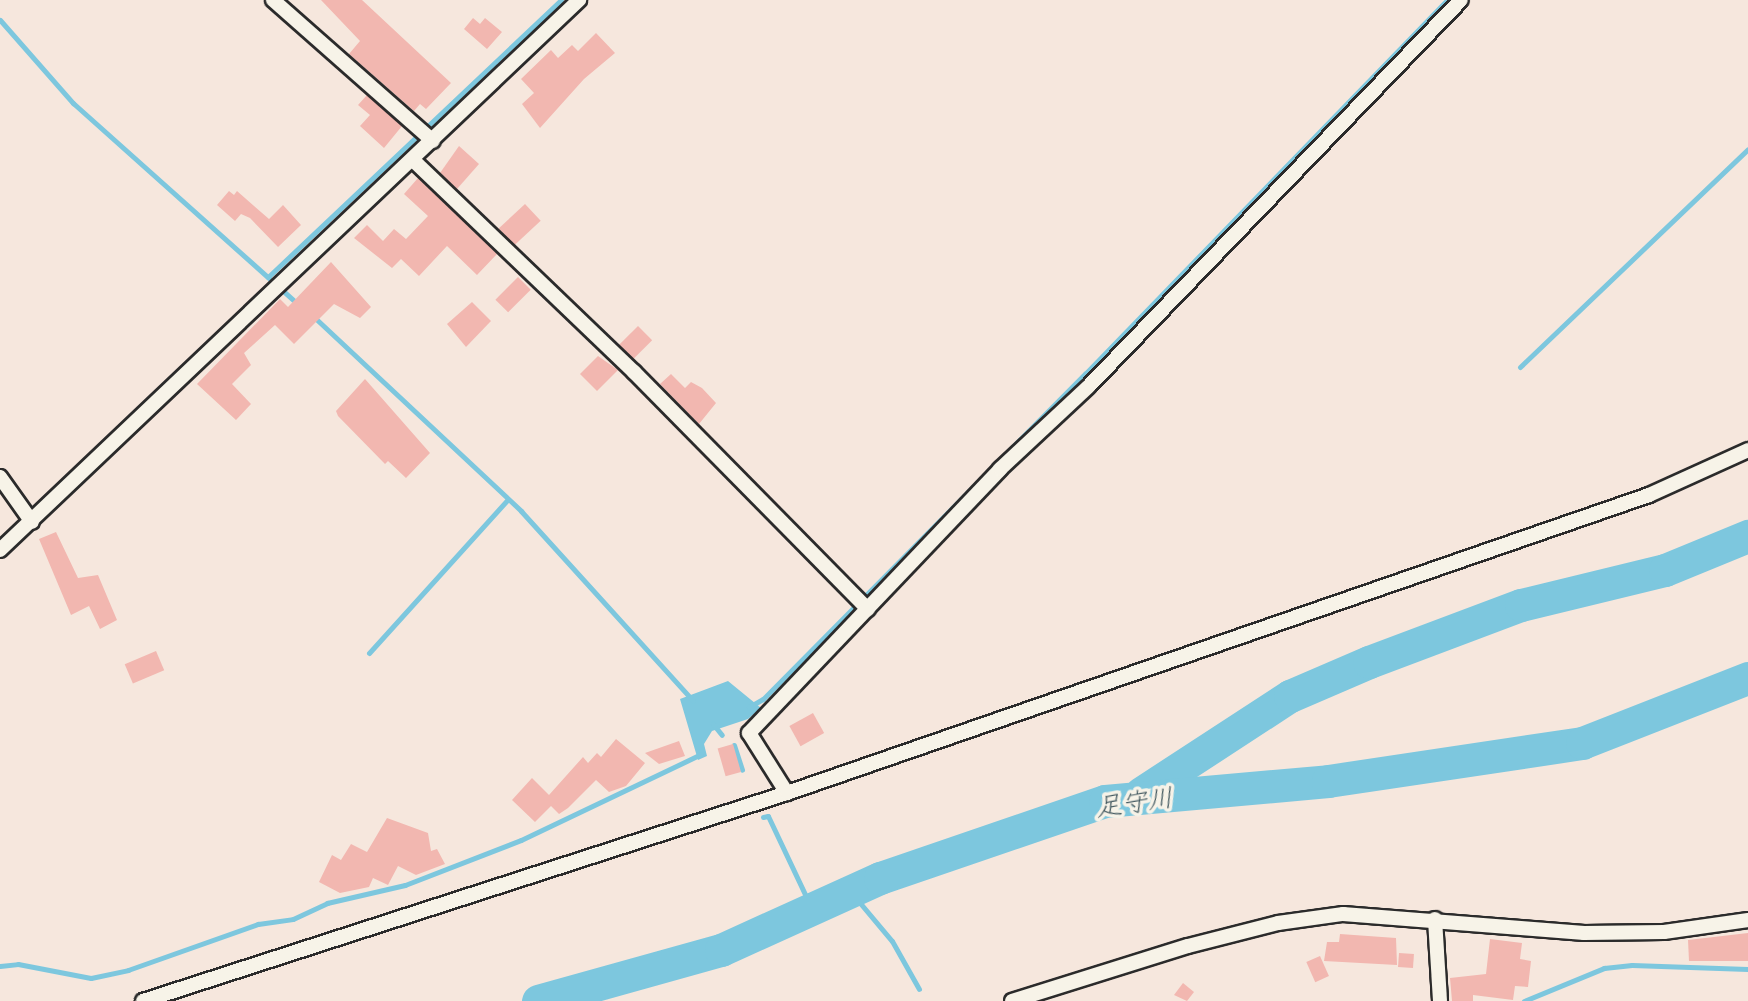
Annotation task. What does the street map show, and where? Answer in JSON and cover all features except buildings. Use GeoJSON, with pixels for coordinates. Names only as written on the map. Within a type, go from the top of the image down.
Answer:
{"type":"FeatureCollection","features":[{"type":"Feature","properties":{"kind":"street"},"geometry":{"type":"LineString","coordinates":[[273,0],[426,136]]}},
{"type":"Feature","properties":{"kind":"street"},"geometry":{"type":"LineString","coordinates":[[0,550],[414,161],[426,136],[579,0]]}},
{"type":"Feature","properties":{"kind":"street"},"geometry":{"type":"LineString","coordinates":[[787,793],[749,733],[862,604],[1461,0]]}},
{"type":"Feature","properties":{"kind":"street"},"geometry":{"type":"LineString","coordinates":[[414,161],[634,372],[862,604]]}},
{"type":"Feature","properties":{"kind":"street"},"geometry":{"type":"LineString","coordinates":[[143,1001],[787,793],[1649,495],[1748,450]]}},
{"type":"Feature","properties":{"kind":"street"},"geometry":{"type":"LineString","coordinates":[[0,477],[32,522]]}},
{"type":"Feature","properties":{"kind":"street"},"geometry":{"type":"LineString","coordinates":[[1012,1001],[1188,946],[1278,923],[1343,914],[1435,919],[1584,933],[1664,932],[1748,920]]}},
{"type":"Feature","properties":{"kind":"street"},"geometry":{"type":"LineString","coordinates":[[1435,919],[1440,1001]]}},
{"type":"Feature","properties":{"kind":"water"},"geometry":{"type":"Polygon","coordinates":[[[728,681],[761,708],[748,719],[712,731],[704,744],[707,756],[698,760],[680,699],[728,681]]]}},
{"type":"Feature","properties":{"kind":"waterway"},"geometry":{"type":"LineString","coordinates":[[268,277],[561,0]]}},
{"type":"Feature","properties":{"kind":"waterway"},"geometry":{"type":"LineString","coordinates":[[749,707],[763,699],[1085,374],[1447,0]]}},
{"type":"Feature","properties":{"kind":"waterway"},"geometry":{"type":"LineString","coordinates":[[0,20],[73,103],[298,304]]}},
{"type":"Feature","properties":{"kind":"waterway"},"geometry":{"type":"LineString","coordinates":[[1520,367],[1748,149]]}},
{"type":"Feature","properties":{"kind":"waterway"},"geometry":{"type":"LineString","coordinates":[[314,317],[521,511],[693,701]]}},
{"type":"Feature","properties":{"kind":"waterway"},"geometry":{"type":"LineString","coordinates":[[369,653],[508,499]]}},
{"type":"Feature","properties":{"kind":"waterway"},"geometry":{"type":"LineString","coordinates":[[1141,793],[1290,696],[1369,662],[1521,605],[1665,570],[1748,536]]}},
{"type":"Feature","properties":{"kind":"waterway","name":"足守川"},"geometry":{"type":"LineString","coordinates":[[538,1001],[721,950],[880,878],[1105,801],[1328,781],[1582,743],[1748,678]]}},
{"type":"Feature","properties":{"kind":"waterway"},"geometry":{"type":"LineString","coordinates":[[713,724],[722,735]]}},
{"type":"Feature","properties":{"kind":"waterway"},"geometry":{"type":"LineString","coordinates":[[734,745],[742,770]]}},
{"type":"Feature","properties":{"kind":"waterway"},"geometry":{"type":"LineString","coordinates":[[0,966],[18,964],[91,978],[128,970],[258,924],[293,919],[327,903],[405,885],[521,840],[701,754]]}},
{"type":"Feature","properties":{"kind":"waterway"},"geometry":{"type":"LineString","coordinates":[[763,817],[768,816],[812,909]]}},
{"type":"Feature","properties":{"kind":"waterway"},"geometry":{"type":"LineString","coordinates":[[850,891],[892,941],[919,989]]}},
{"type":"Feature","properties":{"kind":"waterway"},"geometry":{"type":"LineString","coordinates":[[1524,1001],[1604,968],[1632,965],[1748,969]]}}]}
